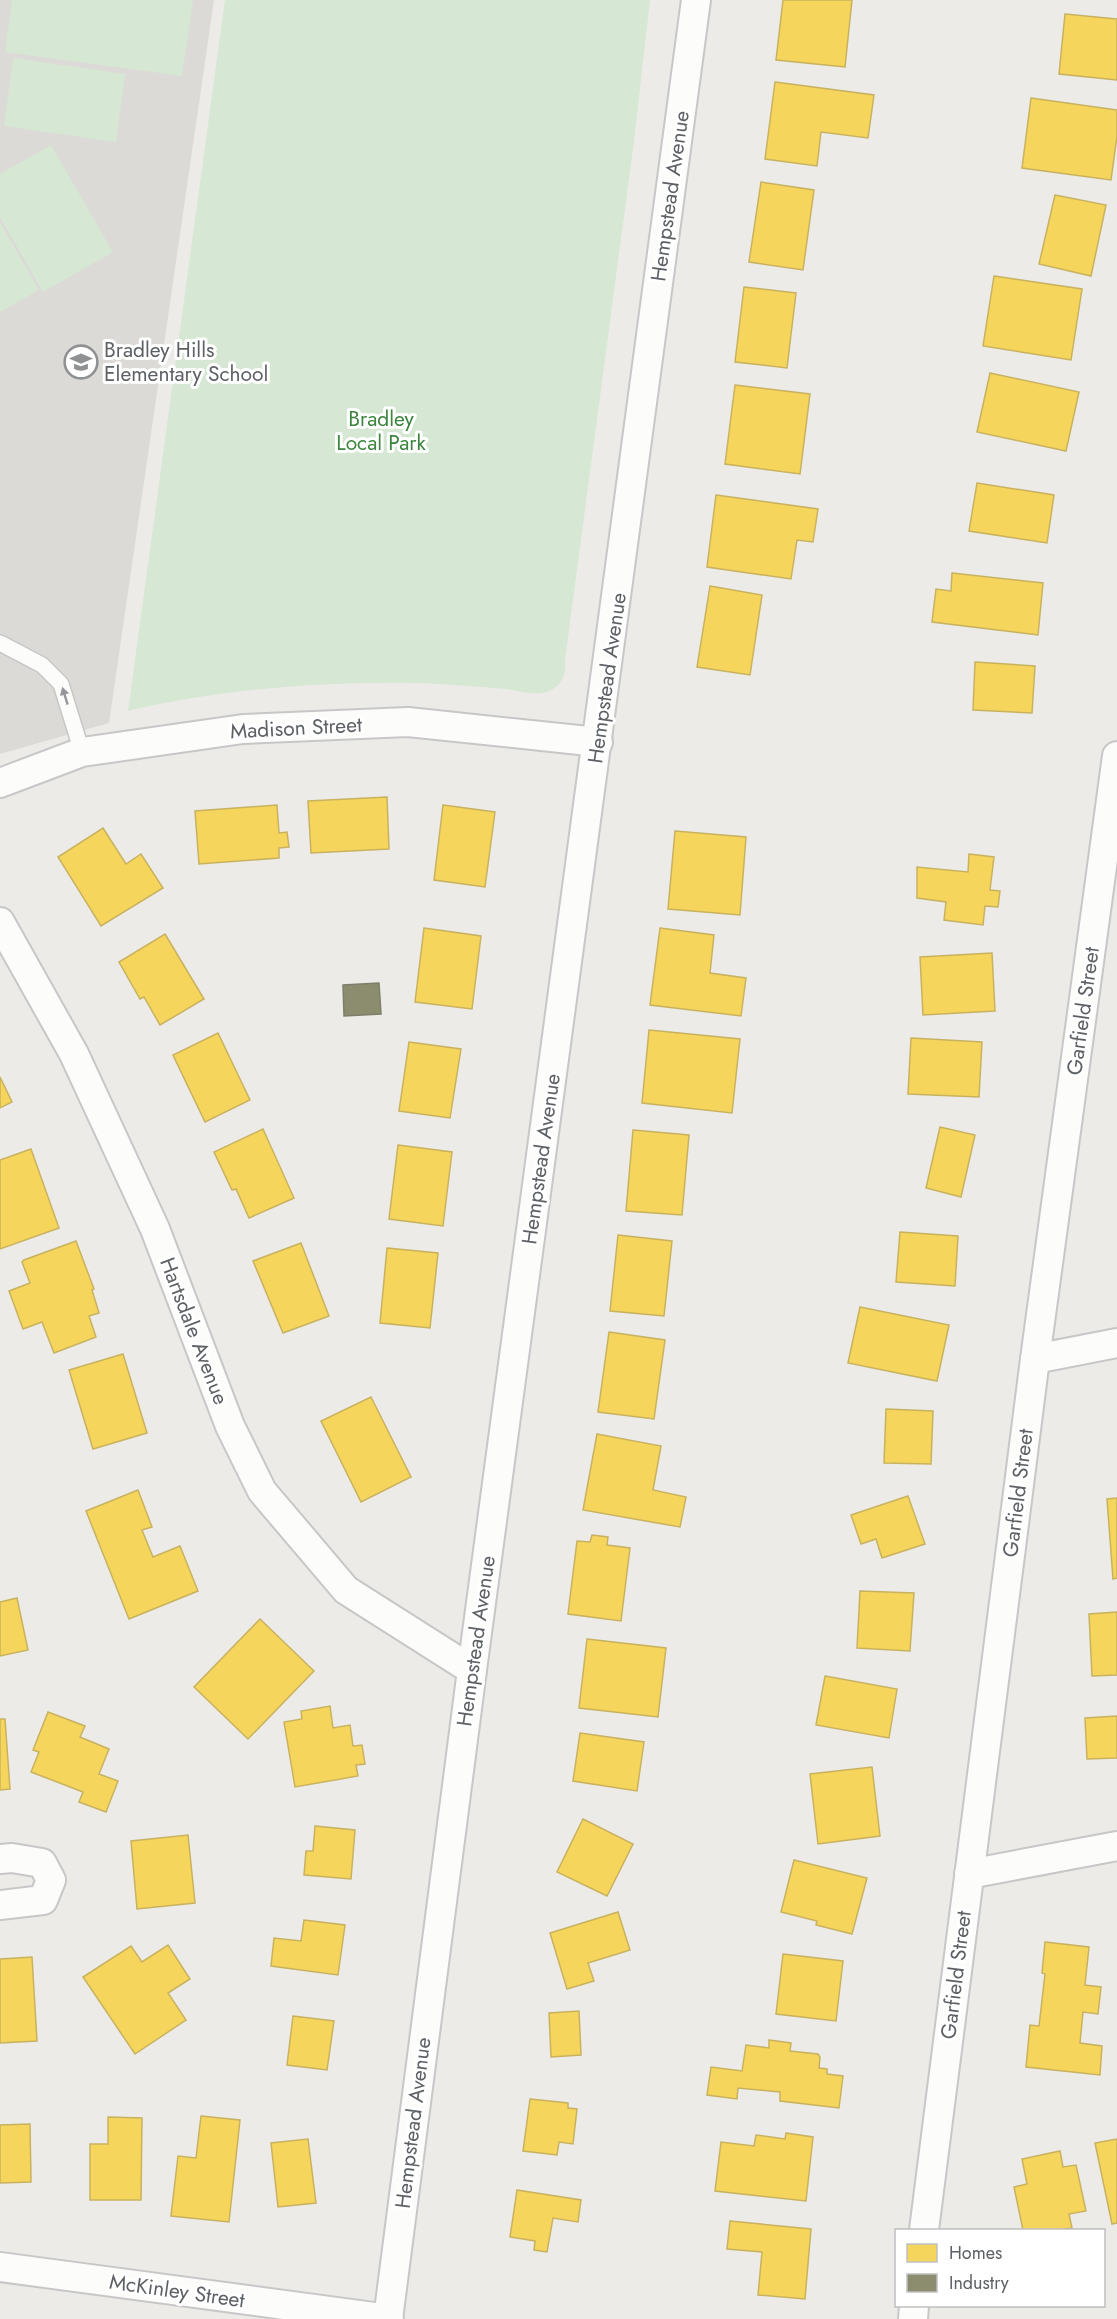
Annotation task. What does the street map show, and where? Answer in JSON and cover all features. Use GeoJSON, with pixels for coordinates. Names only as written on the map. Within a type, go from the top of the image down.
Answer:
{"type":"FeatureCollection","features":[{"type":"Feature","properties":{"kind":"street","name":"Hempstead Avenue"},"geometry":{"type":"LineString","coordinates":[[388,2319],[472,1670],[696,0]]}},
{"type":"Feature","properties":{"kind":"street","name":"Madison Street"},"geometry":{"type":"LineString","coordinates":[[0,783],[82,752],[243,729],[408,722],[598,742]]}},
{"type":"Feature","properties":{"kind":"street","name":"Garfield Street"},"geometry":{"type":"LineString","coordinates":[[924,2229],[1035,1359],[1116,789],[1117,756]]}},
{"type":"Feature","properties":{"kind":"street","name":"Hartsdale Avenue"},"geometry":{"type":"LineString","coordinates":[[0,922],[74,1054],[155,1229],[230,1426],[262,1491],[346,1590],[472,1670]]}},
{"type":"Feature","properties":{"kind":"street"},"geometry":{"type":"LineString","coordinates":[[1035,1359],[1117,1343]]}},
{"type":"Feature","properties":{"kind":"street"},"geometry":{"type":"LineString","coordinates":[[969,1874],[1117,1846]]}},
{"type":"Feature","properties":{"kind":"street"},"geometry":{"type":"LineString","coordinates":[[0,1859],[12,1858],[42,1863],[51,1880],[43,1900],[0,1905]]}},
{"type":"Feature","properties":{"kind":"street","name":"McKinley Street"},"geometry":{"type":"LineString","coordinates":[[0,2267],[388,2319]]}},
{"type":"Feature","properties":{"kind":"lane"},"geometry":{"type":"LineString","coordinates":[[0,643],[42,665],[61,684],[82,752]]}},
{"type":"Feature","properties":{"kind":"shaded area","name":"Bradley Hills Elementary School"},"geometry":{"type":"Polygon","coordinates":[[[0,0],[214,0],[109,723],[0,754],[0,0]]]}},
{"type":"Feature","properties":{"kind":"green space"},"geometry":{"type":"Polygon","coordinates":[[[12,0],[193,0],[182,76],[5,52],[12,0]]]}},
{"type":"Feature","properties":{"kind":"green space","name":"Bradley Local Park"},"geometry":{"type":"Polygon","coordinates":[[[225,0],[650,0],[634,141],[565,670],[562,680],[551,690],[531,693],[419,683],[346,683],[236,692],[128,711],[225,0]]]}},
{"type":"Feature","properties":{"kind":"green space"},"geometry":{"type":"Polygon","coordinates":[[[13,58],[125,74],[116,142],[4,126],[13,58]]]}},
{"type":"Feature","properties":{"kind":"green space"},"geometry":{"type":"Polygon","coordinates":[[[51,145],[113,252],[43,292],[0,217],[0,174],[51,145]]]}},
{"type":"Feature","properties":{"kind":"green space"},"geometry":{"type":"Polygon","coordinates":[[[0,222],[39,290],[0,312],[0,222]]]}},
{"type":"Feature","properties":{"kind":"building: Homes"},"geometry":{"type":"Polygon","coordinates":[[[783,0],[852,0],[845,67],[776,60],[783,0]]]}},
{"type":"Feature","properties":{"kind":"building: Homes"},"geometry":{"type":"Polygon","coordinates":[[[1065,14],[1117,19],[1117,80],[1059,74],[1065,14]]]}},
{"type":"Feature","properties":{"kind":"building: Homes"},"geometry":{"type":"Polygon","coordinates":[[[775,82],[874,95],[868,138],[821,132],[817,166],[765,159],[775,82]]]}},
{"type":"Feature","properties":{"kind":"building: Homes"},"geometry":{"type":"Polygon","coordinates":[[[1031,98],[1117,110],[1117,136],[1111,180],[1022,168],[1031,98]]]}},
{"type":"Feature","properties":{"kind":"building: Homes"},"geometry":{"type":"Polygon","coordinates":[[[761,182],[814,190],[803,270],[749,262],[761,182]]]}},
{"type":"Feature","properties":{"kind":"building: Homes"},"geometry":{"type":"Polygon","coordinates":[[[1055,195],[1106,205],[1091,276],[1039,264],[1055,195]]]}},
{"type":"Feature","properties":{"kind":"building: Homes"},"geometry":{"type":"Polygon","coordinates":[[[994,276],[1082,289],[1071,360],[983,346],[994,276]]]}},
{"type":"Feature","properties":{"kind":"building: Homes"},"geometry":{"type":"Polygon","coordinates":[[[744,287],[796,293],[787,368],[735,362],[744,287]]]}},
{"type":"Feature","properties":{"kind":"building: Homes"},"geometry":{"type":"Polygon","coordinates":[[[990,373],[1079,392],[1066,451],[977,432],[990,373]]]}},
{"type":"Feature","properties":{"kind":"building: Homes"},"geometry":{"type":"Polygon","coordinates":[[[735,385],[810,394],[800,474],[725,464],[735,385]]]}},
{"type":"Feature","properties":{"kind":"building: Homes"},"geometry":{"type":"Polygon","coordinates":[[[977,483],[1054,495],[1047,543],[969,531],[977,483]]]}},
{"type":"Feature","properties":{"kind":"building: Homes"},"geometry":{"type":"Polygon","coordinates":[[[716,495],[818,509],[813,542],[797,540],[791,579],[707,567],[716,495]]]}},
{"type":"Feature","properties":{"kind":"building: Homes"},"geometry":{"type":"Polygon","coordinates":[[[952,573],[1043,583],[1038,635],[932,622],[936,589],[951,591],[952,573]]]}},
{"type":"Feature","properties":{"kind":"building: Homes"},"geometry":{"type":"Polygon","coordinates":[[[710,586],[762,595],[750,675],[697,667],[710,586]]]}},
{"type":"Feature","properties":{"kind":"building: Homes"},"geometry":{"type":"Polygon","coordinates":[[[975,662],[1035,666],[1032,713],[973,710],[975,662]]]}},
{"type":"Feature","properties":{"kind":"building: Homes"},"geometry":{"type":"Polygon","coordinates":[[[387,797],[389,849],[311,853],[308,801],[387,797]]]}},
{"type":"Feature","properties":{"kind":"building: Homes"},"geometry":{"type":"Polygon","coordinates":[[[277,805],[279,833],[287,832],[289,847],[279,848],[279,858],[199,864],[195,811],[277,805]]]}},
{"type":"Feature","properties":{"kind":"building: Homes"},"geometry":{"type":"Polygon","coordinates":[[[443,805],[495,812],[485,887],[434,880],[443,805]]]}},
{"type":"Feature","properties":{"kind":"building: Homes"},"geometry":{"type":"Polygon","coordinates":[[[103,828],[126,864],[141,854],[163,888],[101,926],[58,857],[103,828]]]}},
{"type":"Feature","properties":{"kind":"building: Homes"},"geometry":{"type":"Polygon","coordinates":[[[675,831],[746,837],[740,915],[668,909],[675,831]]]}},
{"type":"Feature","properties":{"kind":"building: Homes"},"geometry":{"type":"Polygon","coordinates":[[[969,854],[994,857],[990,890],[1000,891],[998,907],[985,906],[983,925],[944,920],[946,902],[917,898],[917,867],[968,872],[969,854]]]}},
{"type":"Feature","properties":{"kind":"building: Homes"},"geometry":{"type":"Polygon","coordinates":[[[424,928],[481,936],[472,1009],[415,1002],[424,928]]]}},
{"type":"Feature","properties":{"kind":"building: Homes"},"geometry":{"type":"Polygon","coordinates":[[[660,928],[714,935],[710,973],[746,978],[741,1016],[650,1005],[660,928]]]}},
{"type":"Feature","properties":{"kind":"building: Homes"},"geometry":{"type":"Polygon","coordinates":[[[165,934],[204,999],[160,1025],[144,997],[140,999],[119,962],[165,934]]]}},
{"type":"Feature","properties":{"kind":"building: Homes"},"geometry":{"type":"Polygon","coordinates":[[[992,953],[995,1011],[923,1015],[920,957],[992,953]]]}},
{"type":"Feature","properties":{"kind":"building: Homes"},"geometry":{"type":"Polygon","coordinates":[[[649,1030],[740,1039],[732,1113],[642,1103],[649,1030]]]}},
{"type":"Feature","properties":{"kind":"building: Homes"},"geometry":{"type":"Polygon","coordinates":[[[218,1033],[250,1100],[205,1122],[173,1055],[218,1033]]]}},
{"type":"Feature","properties":{"kind":"building: Homes"},"geometry":{"type":"Polygon","coordinates":[[[911,1038],[982,1042],[979,1097],[908,1094],[911,1038]]]}},
{"type":"Feature","properties":{"kind":"building: Homes"},"geometry":{"type":"Polygon","coordinates":[[[409,1042],[461,1049],[450,1118],[399,1111],[409,1042]]]}},
{"type":"Feature","properties":{"kind":"building: Homes"},"geometry":{"type":"Polygon","coordinates":[[[0,1077],[12,1102],[0,1108],[0,1077]]]}},
{"type":"Feature","properties":{"kind":"building: Homes"},"geometry":{"type":"Polygon","coordinates":[[[940,1127],[975,1135],[961,1197],[926,1188],[940,1127]]]}},
{"type":"Feature","properties":{"kind":"building: Homes"},"geometry":{"type":"Polygon","coordinates":[[[263,1129],[294,1198],[249,1218],[236,1189],[232,1190],[214,1152],[263,1129]]]}},
{"type":"Feature","properties":{"kind":"building: Homes"},"geometry":{"type":"Polygon","coordinates":[[[633,1130],[689,1135],[682,1215],[626,1211],[633,1130]]]}},
{"type":"Feature","properties":{"kind":"building: Homes"},"geometry":{"type":"Polygon","coordinates":[[[398,1145],[452,1152],[443,1226],[389,1219],[398,1145]]]}},
{"type":"Feature","properties":{"kind":"building: Homes"},"geometry":{"type":"Polygon","coordinates":[[[31,1149],[59,1228],[0,1249],[0,1160],[31,1149]]]}},
{"type":"Feature","properties":{"kind":"building: Homes"},"geometry":{"type":"Polygon","coordinates":[[[900,1232],[958,1236],[955,1286],[896,1282],[900,1232]]]}},
{"type":"Feature","properties":{"kind":"building: Homes"},"geometry":{"type":"Polygon","coordinates":[[[618,1235],[672,1241],[664,1316],[610,1311],[618,1235]]]}},
{"type":"Feature","properties":{"kind":"building: Homes"},"geometry":{"type":"Polygon","coordinates":[[[76,1241],[94,1289],[92,1290],[99,1313],[89,1316],[96,1337],[54,1353],[42,1322],[23,1329],[9,1291],[30,1283],[22,1262],[24,1260],[76,1241]]]}},
{"type":"Feature","properties":{"kind":"building: Homes"},"geometry":{"type":"Polygon","coordinates":[[[301,1243],[329,1316],[283,1333],[253,1261],[301,1243]]]}},
{"type":"Feature","properties":{"kind":"building: Homes"},"geometry":{"type":"Polygon","coordinates":[[[387,1248],[438,1253],[430,1328],[380,1323],[387,1248]]]}},
{"type":"Feature","properties":{"kind":"building: Homes"},"geometry":{"type":"Polygon","coordinates":[[[860,1307],[949,1325],[937,1381],[848,1363],[860,1307]]]}},
{"type":"Feature","properties":{"kind":"building: Homes"},"geometry":{"type":"Polygon","coordinates":[[[609,1332],[665,1340],[654,1419],[598,1412],[609,1332]]]}},
{"type":"Feature","properties":{"kind":"building: Homes"},"geometry":{"type":"Polygon","coordinates":[[[123,1354],[147,1433],[93,1449],[69,1370],[123,1354]]]}},
{"type":"Feature","properties":{"kind":"building: Homes"},"geometry":{"type":"Polygon","coordinates":[[[371,1397],[411,1477],[361,1502],[321,1421],[371,1397]]]}},
{"type":"Feature","properties":{"kind":"building: Homes"},"geometry":{"type":"Polygon","coordinates":[[[886,1409],[933,1411],[931,1464],[884,1463],[886,1409]]]}},
{"type":"Feature","properties":{"kind":"building: Homes"},"geometry":{"type":"Polygon","coordinates":[[[597,1434],[661,1446],[653,1490],[686,1497],[680,1527],[583,1510],[597,1434]]]}},
{"type":"Feature","properties":{"kind":"building: Homes"},"geometry":{"type":"Polygon","coordinates":[[[138,1490],[152,1527],[142,1530],[153,1557],[180,1546],[198,1591],[129,1619],[86,1511],[138,1490]]]}},
{"type":"Feature","properties":{"kind":"building: Homes"},"geometry":{"type":"Polygon","coordinates":[[[908,1496],[925,1544],[882,1558],[876,1539],[861,1544],[851,1515],[908,1496]]]}},
{"type":"Feature","properties":{"kind":"building: Homes"},"geometry":{"type":"Polygon","coordinates":[[[1117,1498],[1117,1578],[1113,1579],[1107,1499],[1117,1498]]]}},
{"type":"Feature","properties":{"kind":"building: Homes"},"geometry":{"type":"Polygon","coordinates":[[[592,1535],[608,1537],[607,1545],[630,1548],[621,1621],[568,1614],[577,1541],[590,1542],[592,1535]]]}},
{"type":"Feature","properties":{"kind":"building: Homes"},"geometry":{"type":"Polygon","coordinates":[[[860,1591],[914,1593],[910,1651],[857,1648],[860,1591]]]}},
{"type":"Feature","properties":{"kind":"building: Homes"},"geometry":{"type":"Polygon","coordinates":[[[17,1598],[28,1650],[0,1656],[0,1602],[17,1598]]]}},
{"type":"Feature","properties":{"kind":"building: Homes"},"geometry":{"type":"Polygon","coordinates":[[[1117,1612],[1117,1675],[1092,1676],[1089,1614],[1117,1612]]]}},
{"type":"Feature","properties":{"kind":"building: Homes"},"geometry":{"type":"Polygon","coordinates":[[[260,1619],[314,1671],[248,1739],[194,1687],[260,1619]]]}},
{"type":"Feature","properties":{"kind":"building: Homes"},"geometry":{"type":"Polygon","coordinates":[[[587,1639],[666,1648],[658,1717],[579,1708],[587,1639]]]}},
{"type":"Feature","properties":{"kind":"building: Homes"},"geometry":{"type":"Polygon","coordinates":[[[825,1676],[897,1689],[889,1738],[816,1725],[825,1676]]]}},
{"type":"Feature","properties":{"kind":"building: Homes"},"geometry":{"type":"Polygon","coordinates":[[[330,1706],[333,1728],[350,1725],[353,1746],[362,1745],[365,1764],[356,1765],[358,1776],[295,1787],[284,1722],[302,1719],[301,1711],[330,1706]]]}},
{"type":"Feature","properties":{"kind":"building: Homes"},"geometry":{"type":"Polygon","coordinates":[[[48,1712],[85,1726],[80,1737],[109,1749],[99,1774],[118,1781],[106,1812],[79,1802],[83,1792],[31,1772],[39,1752],[33,1750],[48,1712]]]}},
{"type":"Feature","properties":{"kind":"building: Homes"},"geometry":{"type":"Polygon","coordinates":[[[1117,1716],[1117,1758],[1087,1759],[1085,1718],[1117,1716]]]}},
{"type":"Feature","properties":{"kind":"building: Homes"},"geometry":{"type":"Polygon","coordinates":[[[0,1719],[5,1719],[10,1789],[0,1790],[0,1719]]]}},
{"type":"Feature","properties":{"kind":"building: Homes"},"geometry":{"type":"Polygon","coordinates":[[[580,1733],[644,1742],[637,1791],[573,1781],[580,1733]]]}},
{"type":"Feature","properties":{"kind":"building: Homes"},"geometry":{"type":"Polygon","coordinates":[[[872,1767],[880,1836],[818,1844],[810,1774],[872,1767]]]}},
{"type":"Feature","properties":{"kind":"building: Homes"},"geometry":{"type":"Polygon","coordinates":[[[583,1819],[633,1844],[607,1896],[557,1872],[583,1819]]]}},
{"type":"Feature","properties":{"kind":"building: Homes"},"geometry":{"type":"Polygon","coordinates":[[[315,1826],[355,1830],[351,1879],[304,1875],[306,1851],[313,1851],[315,1826]]]}},
{"type":"Feature","properties":{"kind":"building: Homes"},"geometry":{"type":"Polygon","coordinates":[[[188,1835],[195,1903],[137,1909],[131,1841],[188,1835]]]}},
{"type":"Feature","properties":{"kind":"building: Homes"},"geometry":{"type":"Polygon","coordinates":[[[794,1860],[867,1878],[852,1934],[816,1925],[817,1921],[781,1912],[794,1860]]]}},
{"type":"Feature","properties":{"kind":"building: Homes"},"geometry":{"type":"Polygon","coordinates":[[[618,1912],[630,1950],[588,1963],[594,1981],[567,1989],[550,1933],[618,1912]]]}},
{"type":"Feature","properties":{"kind":"building: Homes"},"geometry":{"type":"Polygon","coordinates":[[[304,1920],[345,1925],[338,1975],[271,1966],[274,1938],[301,1941],[304,1920]]]}},
{"type":"Feature","properties":{"kind":"building: Homes"},"geometry":{"type":"Polygon","coordinates":[[[1045,1942],[1089,1947],[1085,1985],[1101,1987],[1098,2014],[1083,2012],[1080,2043],[1102,2046],[1100,2075],[1026,2067],[1030,2025],[1039,2026],[1045,1974],[1042,1973],[1045,1942]]]}},
{"type":"Feature","properties":{"kind":"building: Homes"},"geometry":{"type":"Polygon","coordinates":[[[168,1945],[190,1979],[168,1993],[186,2020],[135,2054],[83,1977],[131,1946],[142,1962],[168,1945]]]}},
{"type":"Feature","properties":{"kind":"building: Homes"},"geometry":{"type":"Polygon","coordinates":[[[783,1954],[843,1961],[836,2021],[776,2014],[783,1954]]]}},
{"type":"Feature","properties":{"kind":"building: Homes"},"geometry":{"type":"Polygon","coordinates":[[[32,1957],[37,2041],[0,2043],[0,1959],[32,1957]]]}},
{"type":"Feature","properties":{"kind":"building: Homes"},"geometry":{"type":"Polygon","coordinates":[[[579,2011],[581,2055],[551,2057],[549,2013],[579,2011]]]}},
{"type":"Feature","properties":{"kind":"building: Homes"},"geometry":{"type":"Polygon","coordinates":[[[293,2016],[334,2021],[327,2070],[287,2065],[293,2016]]]}},
{"type":"Feature","properties":{"kind":"building: Homes"},"geometry":{"type":"Polygon","coordinates":[[[769,2040],[791,2043],[790,2051],[818,2054],[819,2068],[827,2069],[827,2074],[843,2076],[839,2108],[780,2101],[780,2092],[738,2088],[737,2099],[707,2095],[711,2067],[742,2071],[746,2045],[769,2048],[769,2040]]]}},
{"type":"Feature","properties":{"kind":"building: Homes"},"geometry":{"type":"Polygon","coordinates":[[[530,2099],[568,2103],[568,2108],[577,2109],[573,2144],[559,2142],[557,2155],[523,2151],[530,2099]]]}},
{"type":"Feature","properties":{"kind":"building: Homes"},"geometry":{"type":"Polygon","coordinates":[[[201,2116],[240,2120],[229,2222],[171,2216],[178,2156],[196,2158],[201,2116]]]}},
{"type":"Feature","properties":{"kind":"building: Homes"},"geometry":{"type":"Polygon","coordinates":[[[108,2117],[142,2118],[141,2200],[90,2200],[90,2144],[108,2144],[108,2117]]]}},
{"type":"Feature","properties":{"kind":"building: Homes"},"geometry":{"type":"Polygon","coordinates":[[[30,2124],[31,2182],[0,2183],[0,2125],[30,2124]]]}},
{"type":"Feature","properties":{"kind":"building: Homes"},"geometry":{"type":"Polygon","coordinates":[[[786,2133],[813,2137],[806,2201],[715,2191],[721,2142],[754,2146],[756,2135],[785,2139],[786,2133]]]}},
{"type":"Feature","properties":{"kind":"building: Homes"},"geometry":{"type":"Polygon","coordinates":[[[308,2139],[316,2203],[278,2207],[271,2143],[308,2139]]]}},
{"type":"Feature","properties":{"kind":"building: Homes"},"geometry":{"type":"Polygon","coordinates":[[[1117,2139],[1117,2223],[1112,2224],[1095,2143],[1117,2139]]]}},
{"type":"Feature","properties":{"kind":"building: Homes"},"geometry":{"type":"Polygon","coordinates":[[[1060,2151],[1063,2167],[1076,2165],[1086,2211],[1069,2214],[1072,2228],[1023,2229],[1014,2187],[1027,2184],[1022,2159],[1060,2151]]]}},
{"type":"Feature","properties":{"kind":"building: Homes"},"geometry":{"type":"Polygon","coordinates":[[[517,2190],[581,2200],[578,2222],[553,2218],[547,2252],[534,2250],[535,2241],[510,2237],[517,2190]]]}},
{"type":"Feature","properties":{"kind":"building: Homes"},"geometry":{"type":"Polygon","coordinates":[[[730,2221],[811,2229],[805,2299],[758,2295],[762,2252],[727,2249],[730,2221]]]}},
{"type":"Feature","properties":{"kind":"building: Industry"},"geometry":{"type":"Polygon","coordinates":[[[379,983],[381,1014],[344,1016],[343,985],[379,983]]]}},
{"type":"Feature","properties":{"kind":"place","name":"Bradley Hills Elementary School"},"geometry":{"type":"Point","coordinates":[81,362]}}]}
